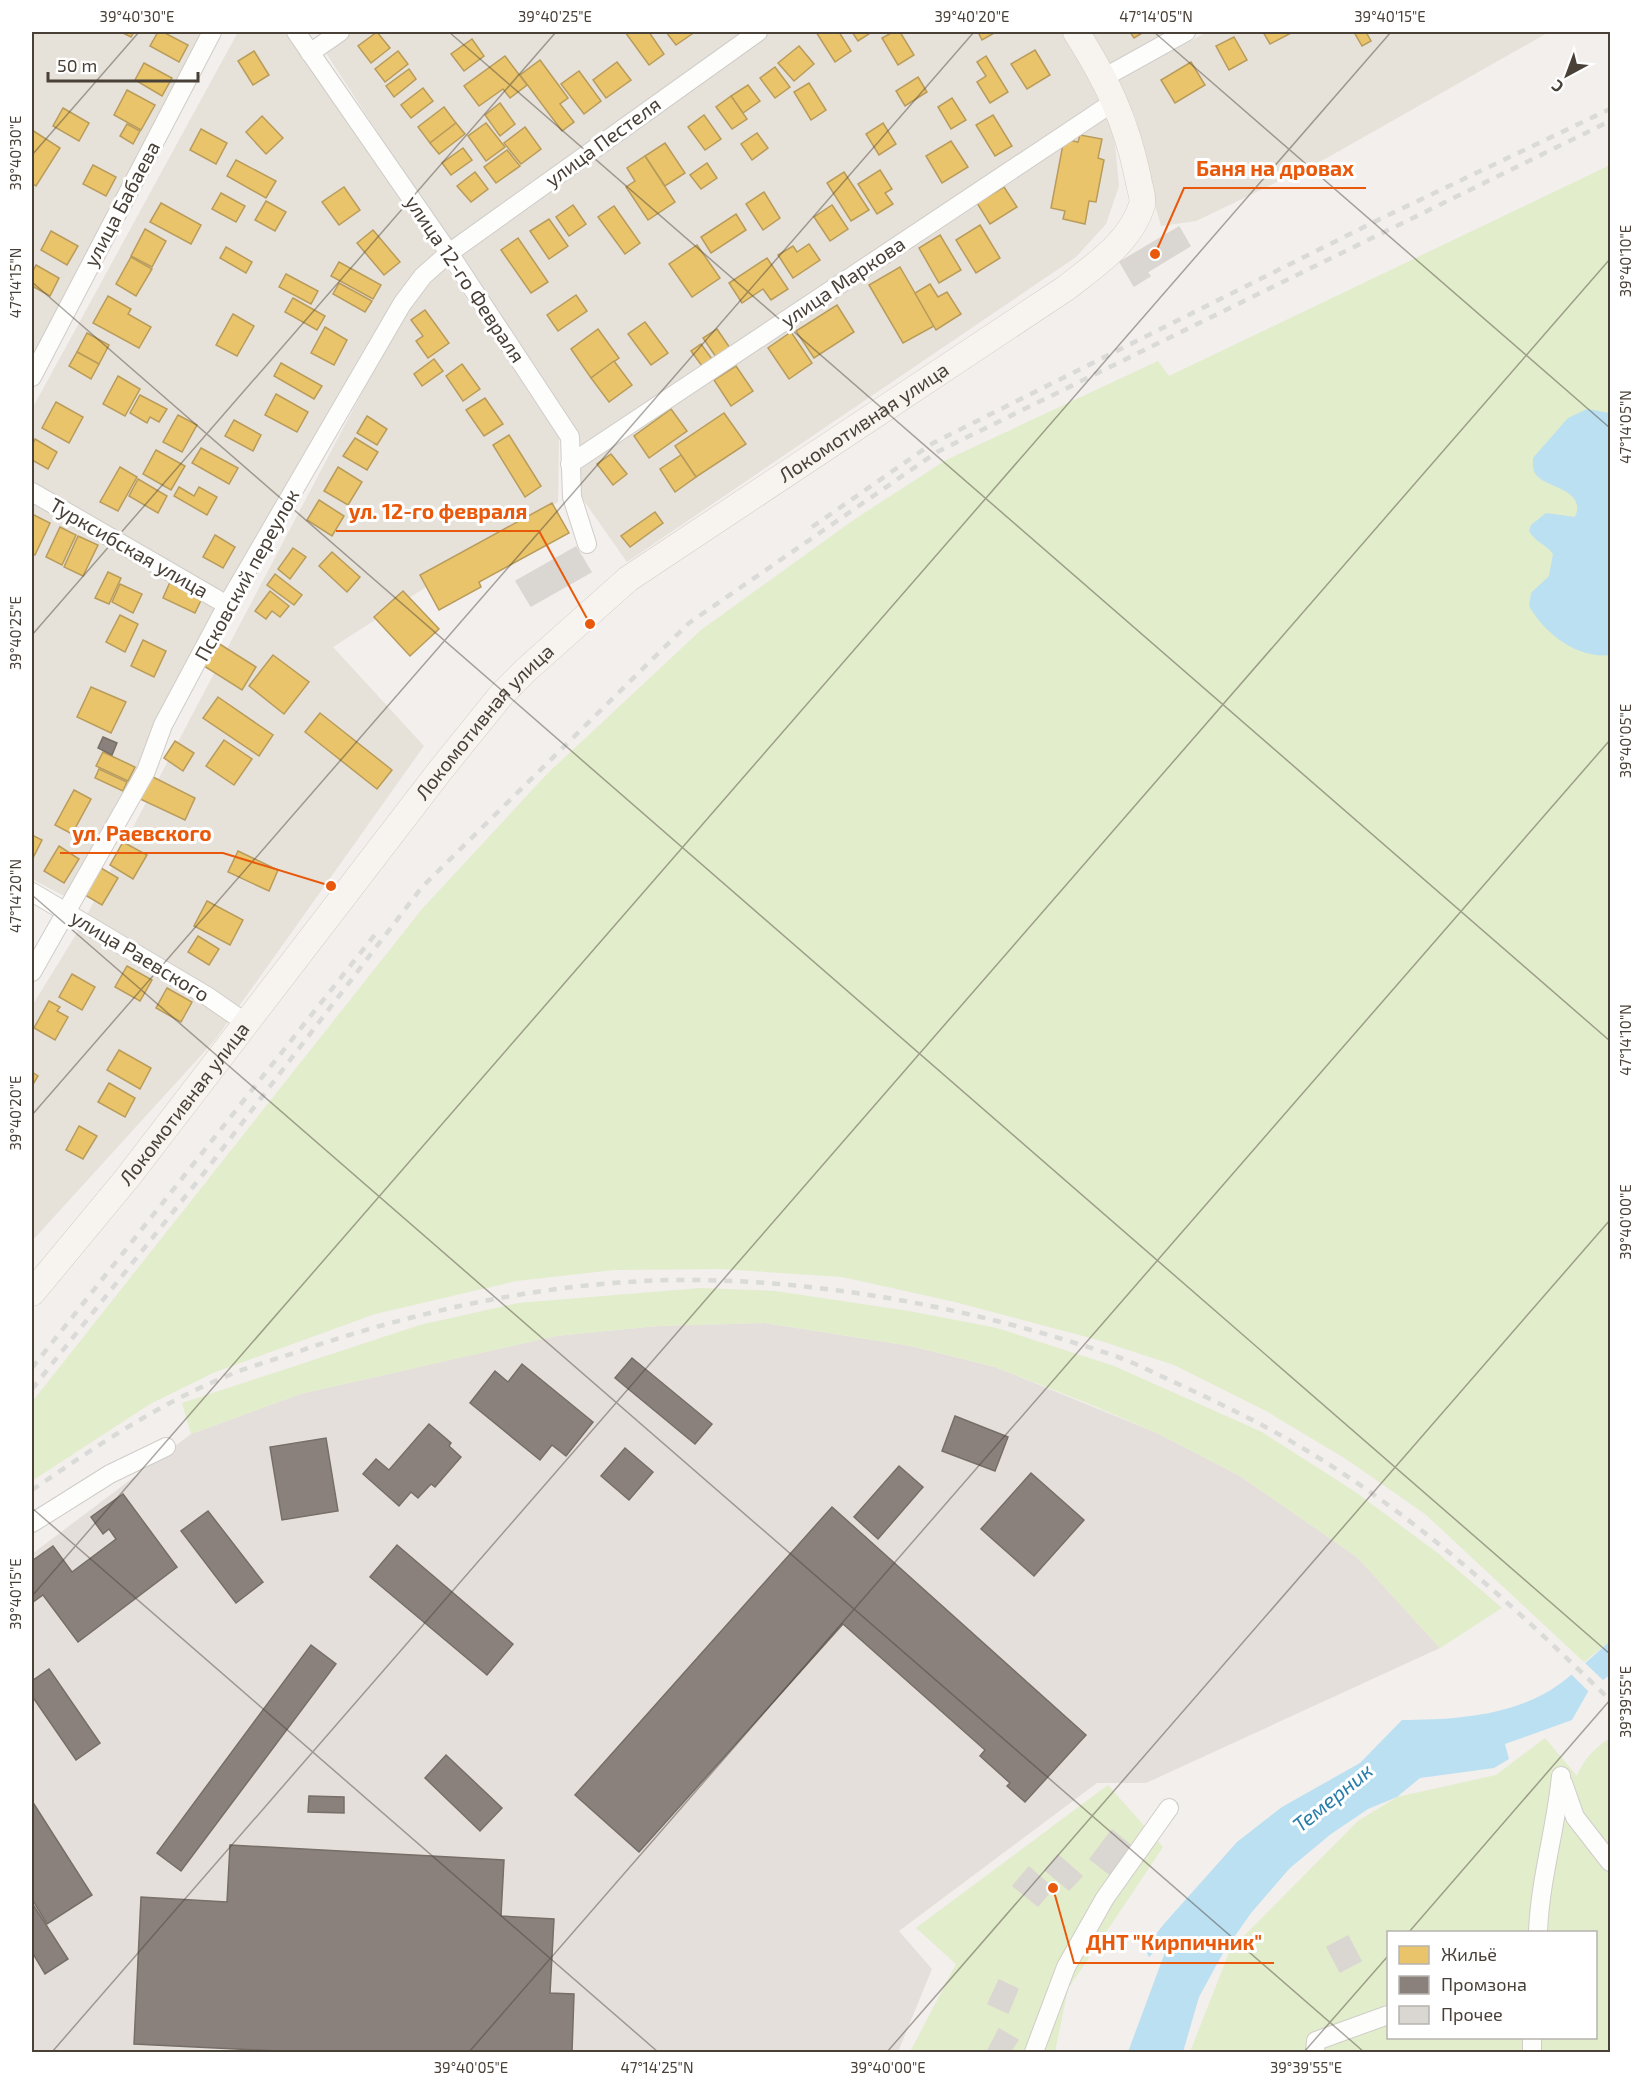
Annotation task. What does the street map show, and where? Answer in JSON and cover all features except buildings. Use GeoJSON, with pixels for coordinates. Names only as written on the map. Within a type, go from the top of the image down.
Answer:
{"type":"FeatureCollection","features":[{"type":"Feature","properties":{"kind":"street","name":"улица Бабаева"},"geometry":{"type":"LineString","coordinates":[[32,377],[212,32]]}},
{"type":"Feature","properties":{"kind":"street","name":"улица 12-го Февраля"},"geometry":{"type":"LineString","coordinates":[[296,32],[449,253],[570,437],[573,497],[587,544]]}},
{"type":"Feature","properties":{"kind":"street"},"geometry":{"type":"LineString","coordinates":[[310,53],[340,32]]}},
{"type":"Feature","properties":{"kind":"street","name":"улица Пестеля"},"geometry":{"type":"LineString","coordinates":[[449,253],[758,32]]}},
{"type":"Feature","properties":{"kind":"street","name":"Локомотивная улица"},"geometry":{"type":"LineString","coordinates":[[32,1293],[128,1177],[439,772],[502,693],[526,669],[628,579],[1066,288],[1112,252],[1130,230],[1143,203],[1135,167],[1115,101],[1105,77],[1076,32]]}},
{"type":"Feature","properties":{"kind":"street"},"geometry":{"type":"LineString","coordinates":[[1105,77],[1186,32]]}},
{"type":"Feature","properties":{"kind":"street","name":"улица Маркова"},"geometry":{"type":"LineString","coordinates":[[570,464],[1115,101]]}},
{"type":"Feature","properties":{"kind":"street","name":"Псковский переулок"},"geometry":{"type":"LineString","coordinates":[[32,972],[65,910],[146,771],[163,725],[227,605],[402,304],[423,276],[449,253]]}},
{"type":"Feature","properties":{"kind":"street","name":"Турксибская улица"},"geometry":{"type":"LineString","coordinates":[[32,492],[227,605]]}},
{"type":"Feature","properties":{"kind":"street","name":"улица Раевского"},"geometry":{"type":"LineString","coordinates":[[32,892],[65,910],[246,1023]]}},
{"type":"Feature","properties":{"kind":"street"},"geometry":{"type":"LineString","coordinates":[[32,1523],[110,1474],[166,1447]]}},
{"type":"Feature","properties":{"kind":"street"},"geometry":{"type":"LineString","coordinates":[[1538,1931],[1539,1901],[1558,1806],[1561,1776],[1575,1817],[1611,1862]]}},
{"type":"Feature","properties":{"kind":"street"},"geometry":{"type":"LineString","coordinates":[[1034,2052],[1066,1967],[1105,1898],[1169,1808]]}},
{"type":"Feature","properties":{"kind":"street"},"geometry":{"type":"LineString","coordinates":[[1315,2052],[1316,2041],[1387,2015]]}},
{"type":"Feature","properties":{"kind":"shaded area"},"geometry":{"type":"Polygon","coordinates":[[[32,32],[218,32],[32,380],[32,32]]]}},
{"type":"Feature","properties":{"kind":"shaded area"},"geometry":{"type":"Polygon","coordinates":[[[238,32],[290,32],[436,251],[395,298],[230,596],[32,487],[32,409],[238,32]]]}},
{"type":"Feature","properties":{"kind":"shaded area"},"geometry":{"type":"Polygon","coordinates":[[[350,32],[743,32],[451,245],[324,50],[350,32]]]}},
{"type":"Feature","properties":{"kind":"shaded area"},"geometry":{"type":"Polygon","coordinates":[[[765,32],[1062,32],[1105,101],[579,451],[456,255],[765,32]]]}},
{"type":"Feature","properties":{"kind":"shaded area"},"geometry":{"type":"Polygon","coordinates":[[[1085,32],[1172,32],[1107,65],[1085,32]]]}},
{"type":"Feature","properties":{"kind":"shaded area"},"geometry":{"type":"Polygon","coordinates":[[[1207,32],[1549,32],[1325,159],[1196,221],[1161,226],[1149,184],[1136,119],[1118,81],[1207,32]]]}},
{"type":"Feature","properties":{"kind":"shaded area"},"geometry":{"type":"Polygon","coordinates":[[[1107,114],[1115,144],[1119,186],[1106,224],[1076,257],[627,562],[579,494],[579,465],[1107,114]]]}},
{"type":"Feature","properties":{"kind":"shaded area"},"geometry":{"type":"Polygon","coordinates":[[[446,268],[559,438],[558,502],[333,647],[424,746],[215,1040],[32,1241],[32,1006],[80,928],[407,307],[426,283],[446,268]]]}},
{"type":"Feature","properties":{"kind":"shaded area"},"geometry":{"type":"Polygon","coordinates":[[[32,501],[224,606],[68,898],[32,879],[32,501]]]}},
{"type":"Feature","properties":{"kind":"shaded area"},"geometry":{"type":"Polygon","coordinates":[[[765,1323],[911,1346],[995,1367],[1157,1433],[1240,1476],[1357,1557],[1440,1648],[1146,1783],[1097,1783],[899,1931],[932,1969],[898,2052],[32,2052],[32,1554],[191,1434],[300,1394],[555,1336],[657,1326],[765,1323]]]}},
{"type":"Feature","properties":{"kind":"green space"},"geometry":{"type":"Polygon","coordinates":[[[1610,165],[1610,1641],[1584,1662],[1425,1514],[1346,1459],[1266,1411],[1174,1365],[1098,1340],[955,1302],[842,1277],[721,1269],[614,1270],[516,1281],[375,1314],[213,1373],[150,1404],[32,1481],[32,1402],[422,909],[547,774],[701,630],[855,519],[946,460],[1158,361],[1169,376],[1610,165]]]}},
{"type":"Feature","properties":{"kind":"green space"},"geometry":{"type":"Polygon","coordinates":[[[701,1288],[775,1291],[909,1311],[997,1328],[1114,1366],[1262,1432],[1354,1491],[1439,1554],[1502,1608],[1440,1648],[1357,1557],[1240,1476],[1157,1433],[995,1367],[911,1346],[765,1323],[657,1326],[556,1336],[300,1394],[191,1434],[182,1403],[420,1325],[518,1303],[701,1288]]]}},
{"type":"Feature","properties":{"kind":"green space"},"geometry":{"type":"Polygon","coordinates":[[[1545,1738],[1577,1776],[1590,1754],[1610,1738],[1610,2052],[1190,2052],[1230,1950],[1358,1821],[1397,1797],[1496,1775],[1545,1738]]]}},
{"type":"Feature","properties":{"kind":"green space"},"geometry":{"type":"Polygon","coordinates":[[[1108,1785],[1163,1847],[1068,1989],[1055,2052],[910,2052],[956,1964],[916,1928],[1108,1785]]]}},
{"type":"Feature","properties":{"kind":"water"},"geometry":{"type":"Polygon","coordinates":[[[1587,409],[1610,413],[1610,655],[1586,653],[1575,649],[1553,635],[1529,606],[1531,593],[1549,576],[1553,554],[1531,535],[1529,531],[1531,525],[1546,513],[1575,517],[1577,508],[1576,501],[1571,495],[1537,476],[1533,458],[1568,418],[1587,409]]]}},
{"type":"Feature","properties":{"kind":"water","name":"Темерник"},"geometry":{"type":"Polygon","coordinates":[[[1610,1641],[1610,1675],[1589,1690],[1572,1720],[1505,1744],[1509,1759],[1494,1768],[1420,1778],[1397,1797],[1368,1809],[1331,1834],[1290,1868],[1251,1913],[1223,1953],[1199,1997],[1183,2052],[1128,2052],[1167,1947],[1163,1943],[1149,1957],[1145,1949],[1163,1925],[1237,1842],[1282,1807],[1360,1763],[1402,1720],[1464,1717],[1525,1703],[1561,1683],[1610,1641]]]}},
{"type":"Feature","properties":{"kind":"pier"},"geometry":{"type":"Polygon","coordinates":[[[1583,1661],[1605,1682],[1590,1693],[1569,1672],[1583,1661]]]}},
{"type":"Feature","properties":{"kind":"railway"},"geometry":{"type":"LineString","coordinates":[[812,527],[933,443],[1380,219],[1610,109]]}},
{"type":"Feature","properties":{"kind":"railway"},"geometry":{"type":"LineString","coordinates":[[32,1389],[204,1173],[422,887],[689,623],[937,452],[1610,121]]}},
{"type":"Feature","properties":{"kind":"railway"},"geometry":{"type":"LineString","coordinates":[[32,1368],[377,932]]}},
{"type":"Feature","properties":{"kind":"railway"},"geometry":{"type":"LineString","coordinates":[[32,1490],[147,1416],[195,1390],[248,1368],[386,1324],[433,1312],[527,1293],[623,1282],[727,1281],[784,1284],[841,1291],[955,1311],[1065,1340],[1118,1357],[1253,1420],[1342,1473],[1424,1532],[1537,1630],[1610,1700]]}},
{"type":"Feature","properties":{"kind":"place","name":"Баня на дровах"},"geometry":{"type":"Point","coordinates":[1155,254]}},
{"type":"Feature","properties":{"kind":"place","name":"ул. 12-го февраля"},"geometry":{"type":"Point","coordinates":[590,624]}},
{"type":"Feature","properties":{"kind":"place","name":"ул. Раевского"},"geometry":{"type":"Point","coordinates":[331,886]}},
{"type":"Feature","properties":{"kind":"place","name":"ДНТ \"Кирпичник\""},"geometry":{"type":"Point","coordinates":[1053,1888]}}]}
